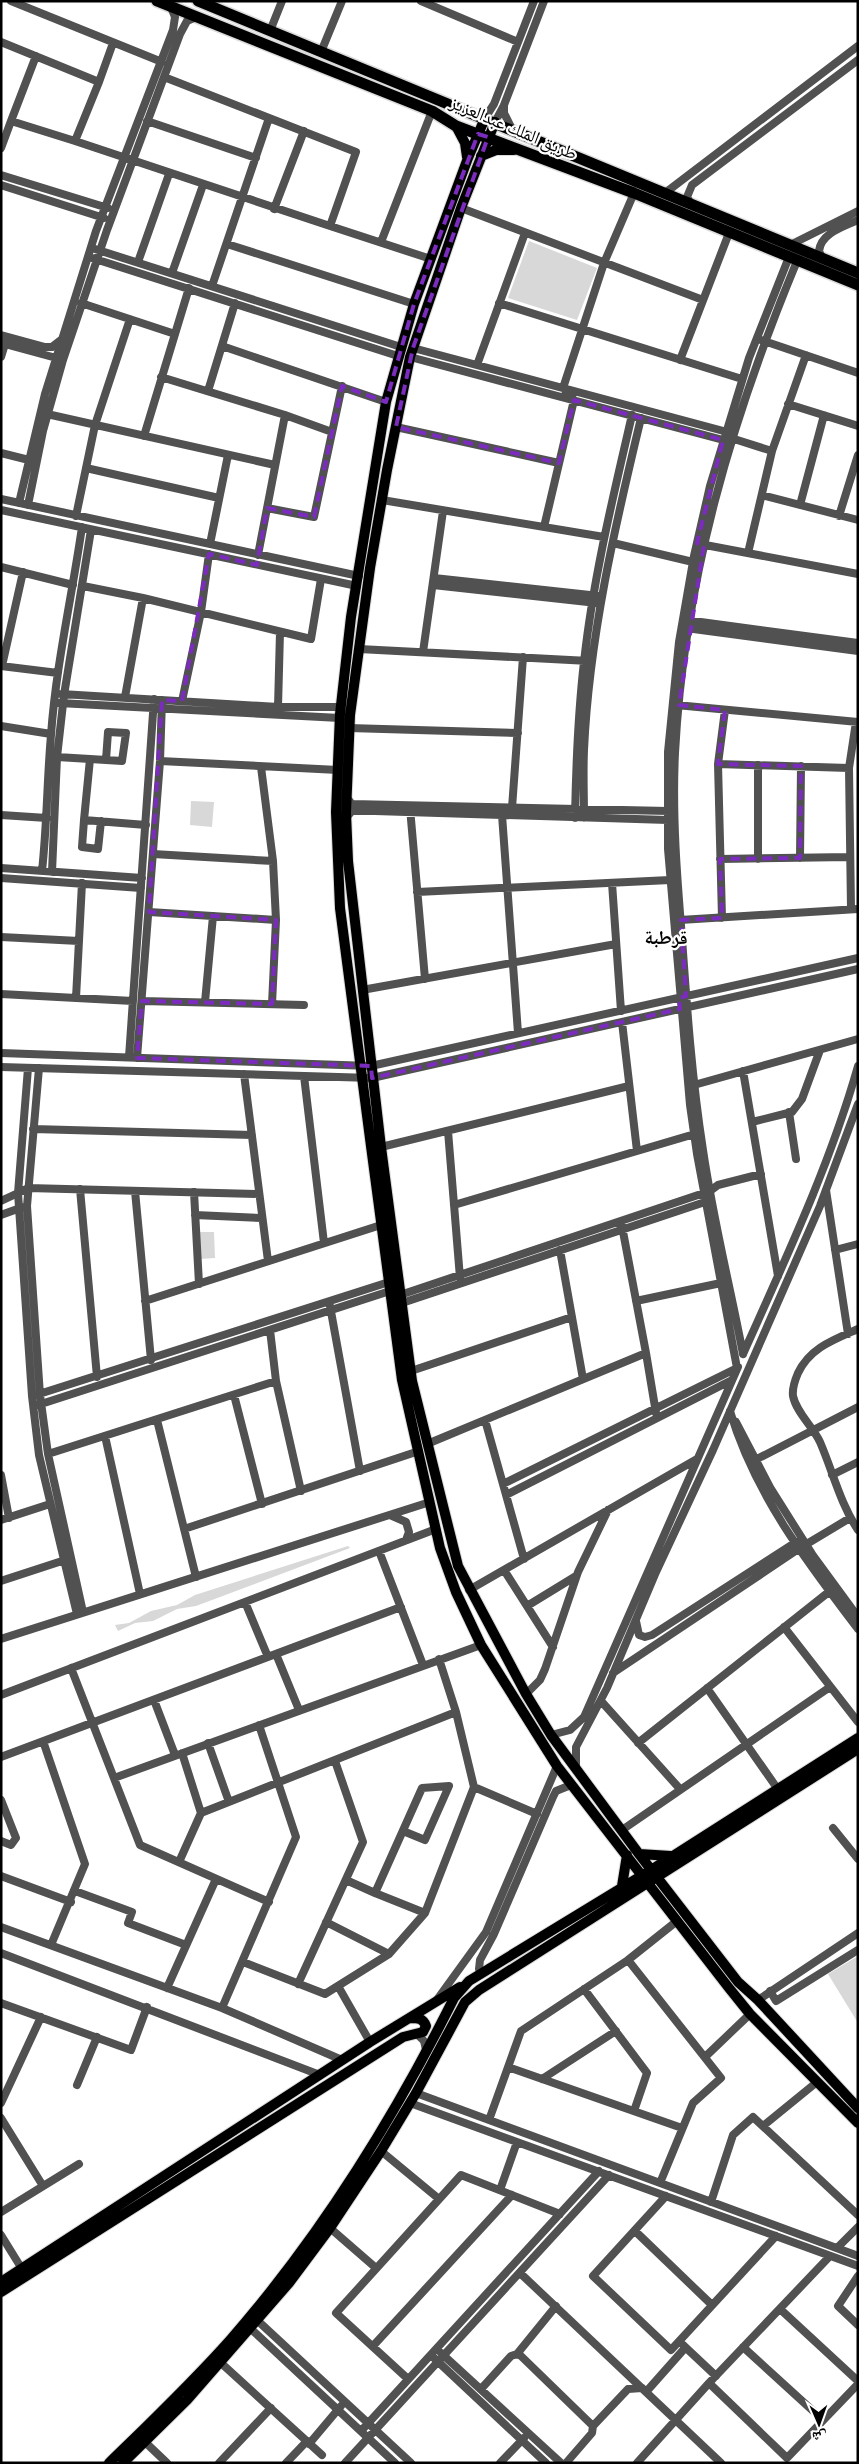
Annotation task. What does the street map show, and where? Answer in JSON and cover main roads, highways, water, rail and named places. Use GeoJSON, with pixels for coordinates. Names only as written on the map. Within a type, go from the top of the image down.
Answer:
{"type":"FeatureCollection","features":[{"type":"Feature","properties":{"kind":"highway","name":"طريق الملك عبدالعزيز"},"geometry":{"type":"LineString","coordinates":[[157,1],[432,111],[456,126],[634,193],[858,286]]}},
{"type":"Feature","properties":{"kind":"highway","name":"طريق الملك عبدالعزيز"},"geometry":{"type":"LineString","coordinates":[[198,1],[858,273]]}},
{"type":"Feature","properties":{"kind":"main road"},"geometry":{"type":"LineString","coordinates":[[366,1065],[340,908],[336,812],[341,712],[358,581],[386,402],[399,351],[414,304],[468,158],[483,136],[490,120]]}},
{"type":"Feature","properties":{"kind":"main road"},"geometry":{"type":"LineString","coordinates":[[456,126],[465,143],[468,158]]}},
{"type":"Feature","properties":{"kind":"main road"},"geometry":{"type":"LineString","coordinates":[[483,136],[481,156],[461,208],[412,352],[382,500],[359,649],[350,728],[346,818],[352,909],[362,990],[367,1078],[381,1225],[402,1380],[446,1566],[481,1645],[557,1766],[676,1921],[750,2014],[858,2124]]}},
{"type":"Feature","properties":{"kind":"main road"},"geometry":{"type":"LineString","coordinates":[[481,156],[503,149],[518,150]]}},
{"type":"Feature","properties":{"kind":"main road"},"geometry":{"type":"LineString","coordinates":[[367,1078],[381,1147],[411,1371],[453,1548],[469,1590],[526,1694],[551,1735],[638,1854],[738,1982],[758,2000],[858,2108]]}},
{"type":"Feature","properties":{"kind":"main road"},"geometry":{"type":"LineString","coordinates":[[123,2463],[238,2344],[330,2228],[381,2151],[416,2093],[465,2002],[494,1980],[648,1884],[654,1874],[672,1856],[858,1738]]}},
{"type":"Feature","properties":{"kind":"main road"},"geometry":{"type":"LineString","coordinates":[[1,2282],[370,2042],[641,1875],[669,1870],[858,1749]]}},
{"type":"Feature","properties":{"kind":"main road"},"geometry":{"type":"LineString","coordinates":[[638,1854],[672,1856]]}},
{"type":"Feature","properties":{"kind":"main road"},"geometry":{"type":"LineString","coordinates":[[622,1886],[627,1855]]}},
{"type":"Feature","properties":{"kind":"main road"},"geometry":{"type":"LineString","coordinates":[[668,1891],[667,1879],[669,1870]]}},
{"type":"Feature","properties":{"kind":"main road"},"geometry":{"type":"LineString","coordinates":[[109,2463],[165,2409],[231,2338],[283,2273],[329,2211],[384,2125],[454,1998],[469,1981]]}},
{"type":"Feature","properties":{"kind":"main road"},"geometry":{"type":"LineString","coordinates":[[1,2292],[404,2037],[417,2034],[425,2029],[424,2022],[420,2018],[409,2018]]}},
{"type":"Feature","properties":{"kind":"district","name":"قرطبة"},"geometry":{"type":"Point","coordinates":[666,936]}}]}
